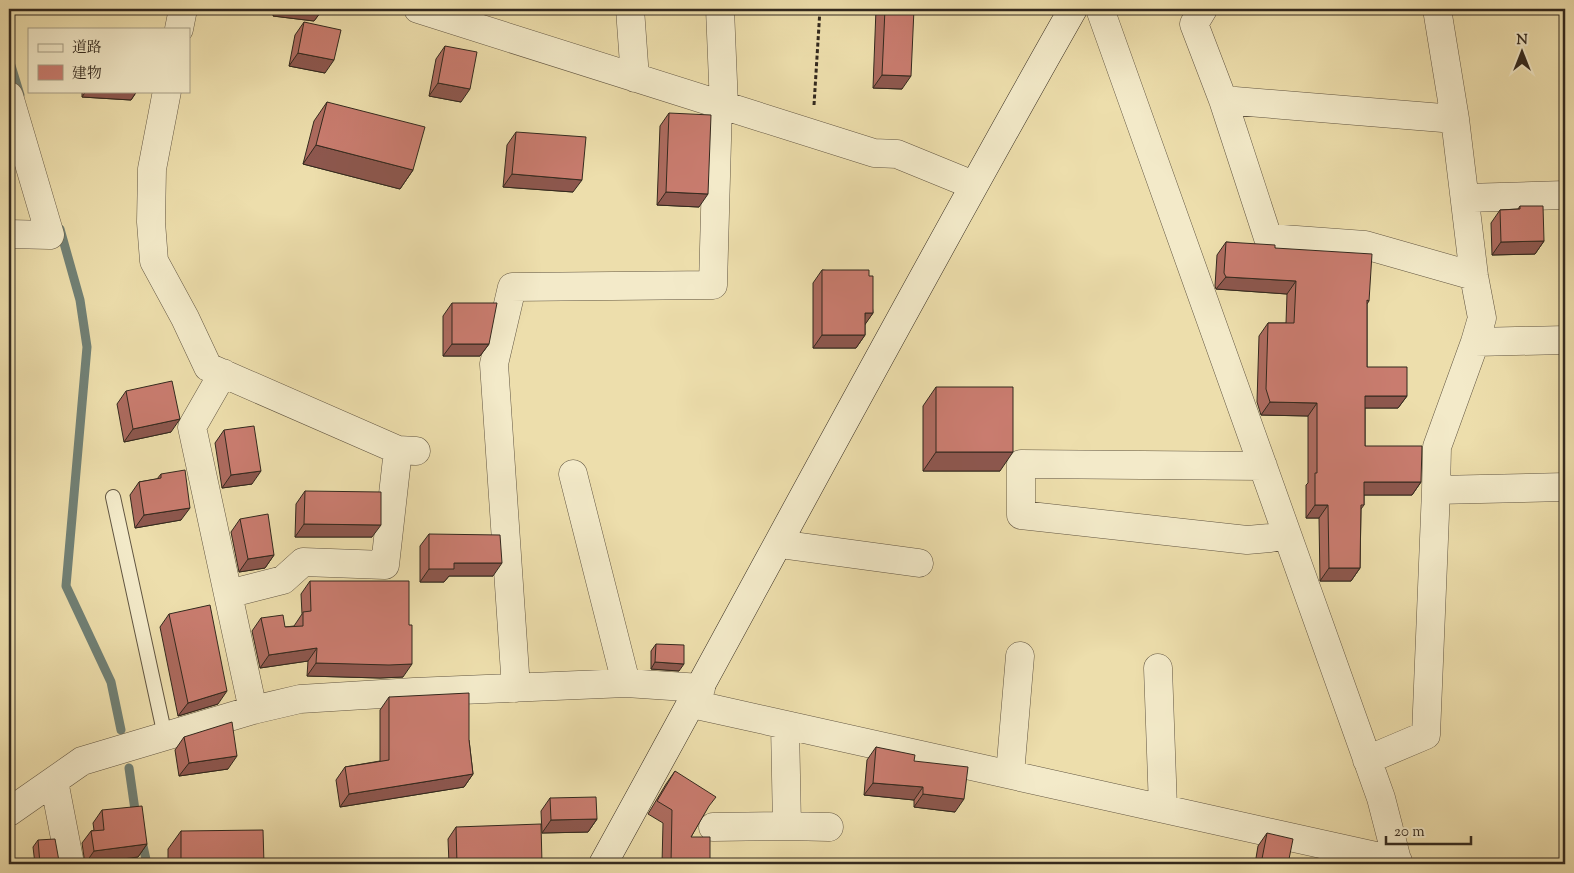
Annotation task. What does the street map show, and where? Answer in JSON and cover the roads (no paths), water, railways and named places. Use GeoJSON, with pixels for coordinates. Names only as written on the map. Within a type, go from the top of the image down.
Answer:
{"type":"FeatureCollection","features":[{"type":"Feature","properties":{"kind":"street"},"geometry":{"type":"LineString","coordinates":[[179,28],[183,9]]}},
{"type":"Feature","properties":{"kind":"street"},"geometry":{"type":"LineString","coordinates":[[418,9],[874,153],[897,154],[973,185]]}},
{"type":"Feature","properties":{"kind":"street"},"geometry":{"type":"LineString","coordinates":[[630,9],[635,78]]}},
{"type":"Feature","properties":{"kind":"street"},"geometry":{"type":"LineString","coordinates":[[516,688],[494,364],[512,288],[713,285],[721,105],[720,9]]}},
{"type":"Feature","properties":{"kind":"street"},"geometry":{"type":"LineString","coordinates":[[603,864],[973,185],[1072,9]]}},
{"type":"Feature","properties":{"kind":"street"},"geometry":{"type":"LineString","coordinates":[[9,812],[82,762],[253,710],[300,699],[626,684],[696,696],[785,725],[1163,808],[1398,863],[1382,798],[1279,536],[1100,9]]}},
{"type":"Feature","properties":{"kind":"street"},"geometry":{"type":"LineString","coordinates":[[1203,9],[1194,24],[1223,100],[1268,238],[1365,245],[1474,276]]}},
{"type":"Feature","properties":{"kind":"street"},"geometry":{"type":"LineString","coordinates":[[1367,760],[1426,734],[1437,447],[1482,318],[1474,276],[1455,119],[1438,9]]}},
{"type":"Feature","properties":{"kind":"street"},"geometry":{"type":"LineString","coordinates":[[167,92],[152,169],[151,222],[154,261],[185,318],[208,367],[407,450],[386,565],[303,562],[283,580],[228,594]]}},
{"type":"Feature","properties":{"kind":"street"},"geometry":{"type":"LineString","coordinates":[[9,96],[50,234],[9,234]]}},
{"type":"Feature","properties":{"kind":"street"},"geometry":{"type":"LineString","coordinates":[[1223,100],[1455,119]]}},
{"type":"Feature","properties":{"kind":"street"},"geometry":{"type":"LineString","coordinates":[[1465,198],[1565,195]]}},
{"type":"Feature","properties":{"kind":"street"},"geometry":{"type":"LineString","coordinates":[[1475,342],[1565,340]]}},
{"type":"Feature","properties":{"kind":"street"},"geometry":{"type":"LineString","coordinates":[[223,372],[192,427],[253,710]]}},
{"type":"Feature","properties":{"kind":"street"},"geometry":{"type":"LineString","coordinates":[[1255,466],[1021,464],[1021,515],[1247,540],[1279,536]]}},
{"type":"Feature","properties":{"kind":"street"},"geometry":{"type":"LineString","coordinates":[[573,474],[626,684]]}},
{"type":"Feature","properties":{"kind":"street"},"geometry":{"type":"LineString","coordinates":[[1436,490],[1565,487]]}},
{"type":"Feature","properties":{"kind":"street"},"geometry":{"type":"LineString","coordinates":[[779,544],[919,563]]}},
{"type":"Feature","properties":{"kind":"street"},"geometry":{"type":"LineString","coordinates":[[1010,774],[1020,656]]}},
{"type":"Feature","properties":{"kind":"street"},"geometry":{"type":"LineString","coordinates":[[1158,668],[1163,808]]}},
{"type":"Feature","properties":{"kind":"street"},"geometry":{"type":"LineString","coordinates":[[785,725],[786,826]]}},
{"type":"Feature","properties":{"kind":"street"},"geometry":{"type":"LineString","coordinates":[[54,781],[70,864]]}},
{"type":"Feature","properties":{"kind":"street"},"geometry":{"type":"LineString","coordinates":[[713,827],[829,827]]}},
{"type":"Feature","properties":{"kind":"lane"},"geometry":{"type":"LineString","coordinates":[[113,497],[165,736]]}},
{"type":"Feature","properties":{"kind":"waterway"},"geometry":{"type":"LineString","coordinates":[[9,59],[20,95]]}},
{"type":"Feature","properties":{"kind":"waterway"},"geometry":{"type":"LineString","coordinates":[[60,229],[80,300],[87,347],[66,586],[111,682],[121,730]]}},
{"type":"Feature","properties":{"kind":"waterway"},"geometry":{"type":"LineString","coordinates":[[129,768],[136,817]]}},
{"type":"Feature","properties":{"kind":"waterway"},"geometry":{"type":"LineString","coordinates":[[141,837],[147,864]]}}]}
